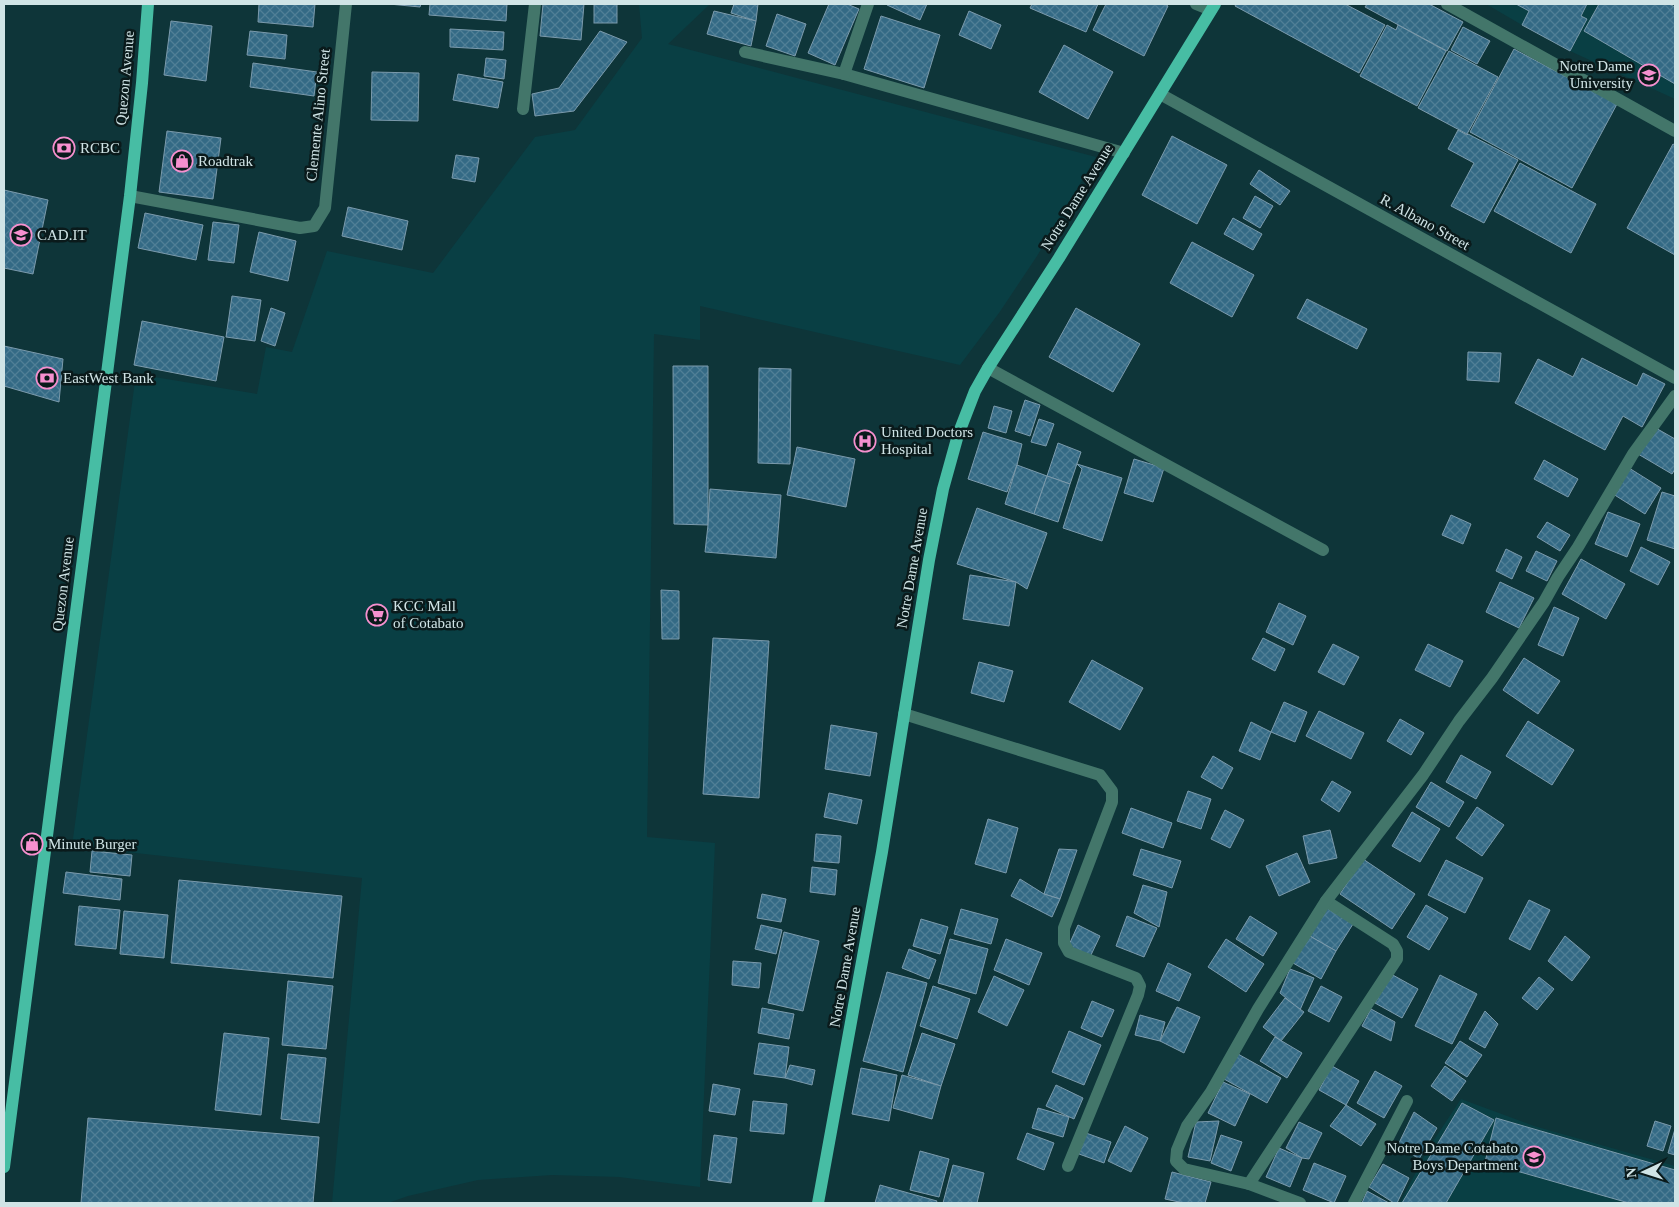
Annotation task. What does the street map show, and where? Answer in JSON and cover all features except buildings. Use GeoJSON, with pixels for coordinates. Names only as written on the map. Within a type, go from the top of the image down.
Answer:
{"type":"FeatureCollection","features":[{"type":"Feature","properties":{"kind":"main road","name":"Quezon Avenue"},"geometry":{"type":"LineString","coordinates":[[4,1167],[6,1138],[130,196],[148,4]]}},
{"type":"Feature","properties":{"kind":"main road","name":"Notre Dame Avenue"},"geometry":{"type":"LineString","coordinates":[[818,1203],[882,852],[928,560],[943,489],[958,435],[975,391],[988,368],[1059,258],[1213,7]]}},
{"type":"Feature","properties":{"kind":"street","name":"Clemente Alino Street"},"geometry":{"type":"LineString","coordinates":[[130,196],[300,228],[314,226],[325,208],[346,4]]}},
{"type":"Feature","properties":{"kind":"street"},"geometry":{"type":"LineString","coordinates":[[523,109],[535,4]]}},
{"type":"Feature","properties":{"kind":"street"},"geometry":{"type":"LineString","coordinates":[[844,74],[868,4]]}},
{"type":"Feature","properties":{"kind":"street"},"geometry":{"type":"LineString","coordinates":[[1196,4],[1213,7]]}},
{"type":"Feature","properties":{"kind":"street"},"geometry":{"type":"LineString","coordinates":[[1447,4],[1675,131]]}},
{"type":"Feature","properties":{"kind":"street"},"geometry":{"type":"LineString","coordinates":[[745,52],[844,74],[1124,153]]}},
{"type":"Feature","properties":{"kind":"street","name":"R. Albano Street"},"geometry":{"type":"LineString","coordinates":[[1160,94],[1675,378]]}},
{"type":"Feature","properties":{"kind":"street"},"geometry":{"type":"LineString","coordinates":[[988,368],[1323,550]]}},
{"type":"Feature","properties":{"kind":"street"},"geometry":{"type":"LineString","coordinates":[[1300,1203],[1249,1184],[1184,1168],[1176,1161],[1177,1150],[1188,1126],[1258,1009],[1326,901],[1423,775],[1459,721],[1492,678],[1544,602],[1633,454],[1675,396]]}},
{"type":"Feature","properties":{"kind":"street"},"geometry":{"type":"LineString","coordinates":[[904,714],[1100,775],[1112,791],[1112,802],[1064,928],[1064,943],[1069,952],[1136,978],[1140,986],[1068,1166]]}},
{"type":"Feature","properties":{"kind":"street"},"geometry":{"type":"LineString","coordinates":[[1249,1184],[1397,958],[1397,951],[1393,944],[1326,901]]}},
{"type":"Feature","properties":{"kind":"street"},"geometry":{"type":"LineString","coordinates":[[1354,1203],[1407,1101]]}},
{"type":"Feature","properties":{"kind":"shaded area","name":"KCC Mall of Cotabato"},"geometry":{"type":"Polygon","coordinates":[[[639,4],[710,4],[668,44],[1096,157],[1037,256],[999,313],[960,365],[700,306],[700,340],[654,334],[647,837],[715,843],[700,1187],[619,1177],[552,1175],[478,1180],[408,1196],[388,1203],[332,1203],[362,878],[72,846],[136,374],[257,394],[266,347],[292,352],[327,251],[433,273],[535,137],[575,130],[642,38],[639,4]]]}},
{"type":"Feature","properties":{"kind":"shaded area","name":"Notre Dame University"},"geometry":{"type":"Polygon","coordinates":[[[1486,4],[1675,4],[1675,99],[1570,51],[1486,4]]]}},
{"type":"Feature","properties":{"kind":"shaded area","name":"Notre Dame Cotabato Boys Department"},"geometry":{"type":"Polygon","coordinates":[[[1461,1099],[1534,1126],[1675,1166],[1675,1203],[1400,1203],[1428,1149],[1461,1099]]]}},
{"type":"Feature","properties":{"kind":"place","name":"Notre Dame University"},"geometry":{"type":"Point","coordinates":[1649,75]}},
{"type":"Feature","properties":{"kind":"place","name":"RCBC"},"geometry":{"type":"Point","coordinates":[64,148]}},
{"type":"Feature","properties":{"kind":"place","name":"Roadtrak"},"geometry":{"type":"Point","coordinates":[182,161]}},
{"type":"Feature","properties":{"kind":"place","name":"CAD.IT"},"geometry":{"type":"Point","coordinates":[21,235]}},
{"type":"Feature","properties":{"kind":"place","name":"EastWest Bank"},"geometry":{"type":"Point","coordinates":[47,378]}},
{"type":"Feature","properties":{"kind":"place","name":"United Doctors Hospital"},"geometry":{"type":"Point","coordinates":[865,441]}},
{"type":"Feature","properties":{"kind":"place","name":"KCC Mall of Cotabato"},"geometry":{"type":"Point","coordinates":[377,615]}},
{"type":"Feature","properties":{"kind":"place","name":"Minute Burger"},"geometry":{"type":"Point","coordinates":[32,844]}},
{"type":"Feature","properties":{"kind":"place","name":"Notre Dame Cotabato Boys Department"},"geometry":{"type":"Point","coordinates":[1534,1157]}}]}
